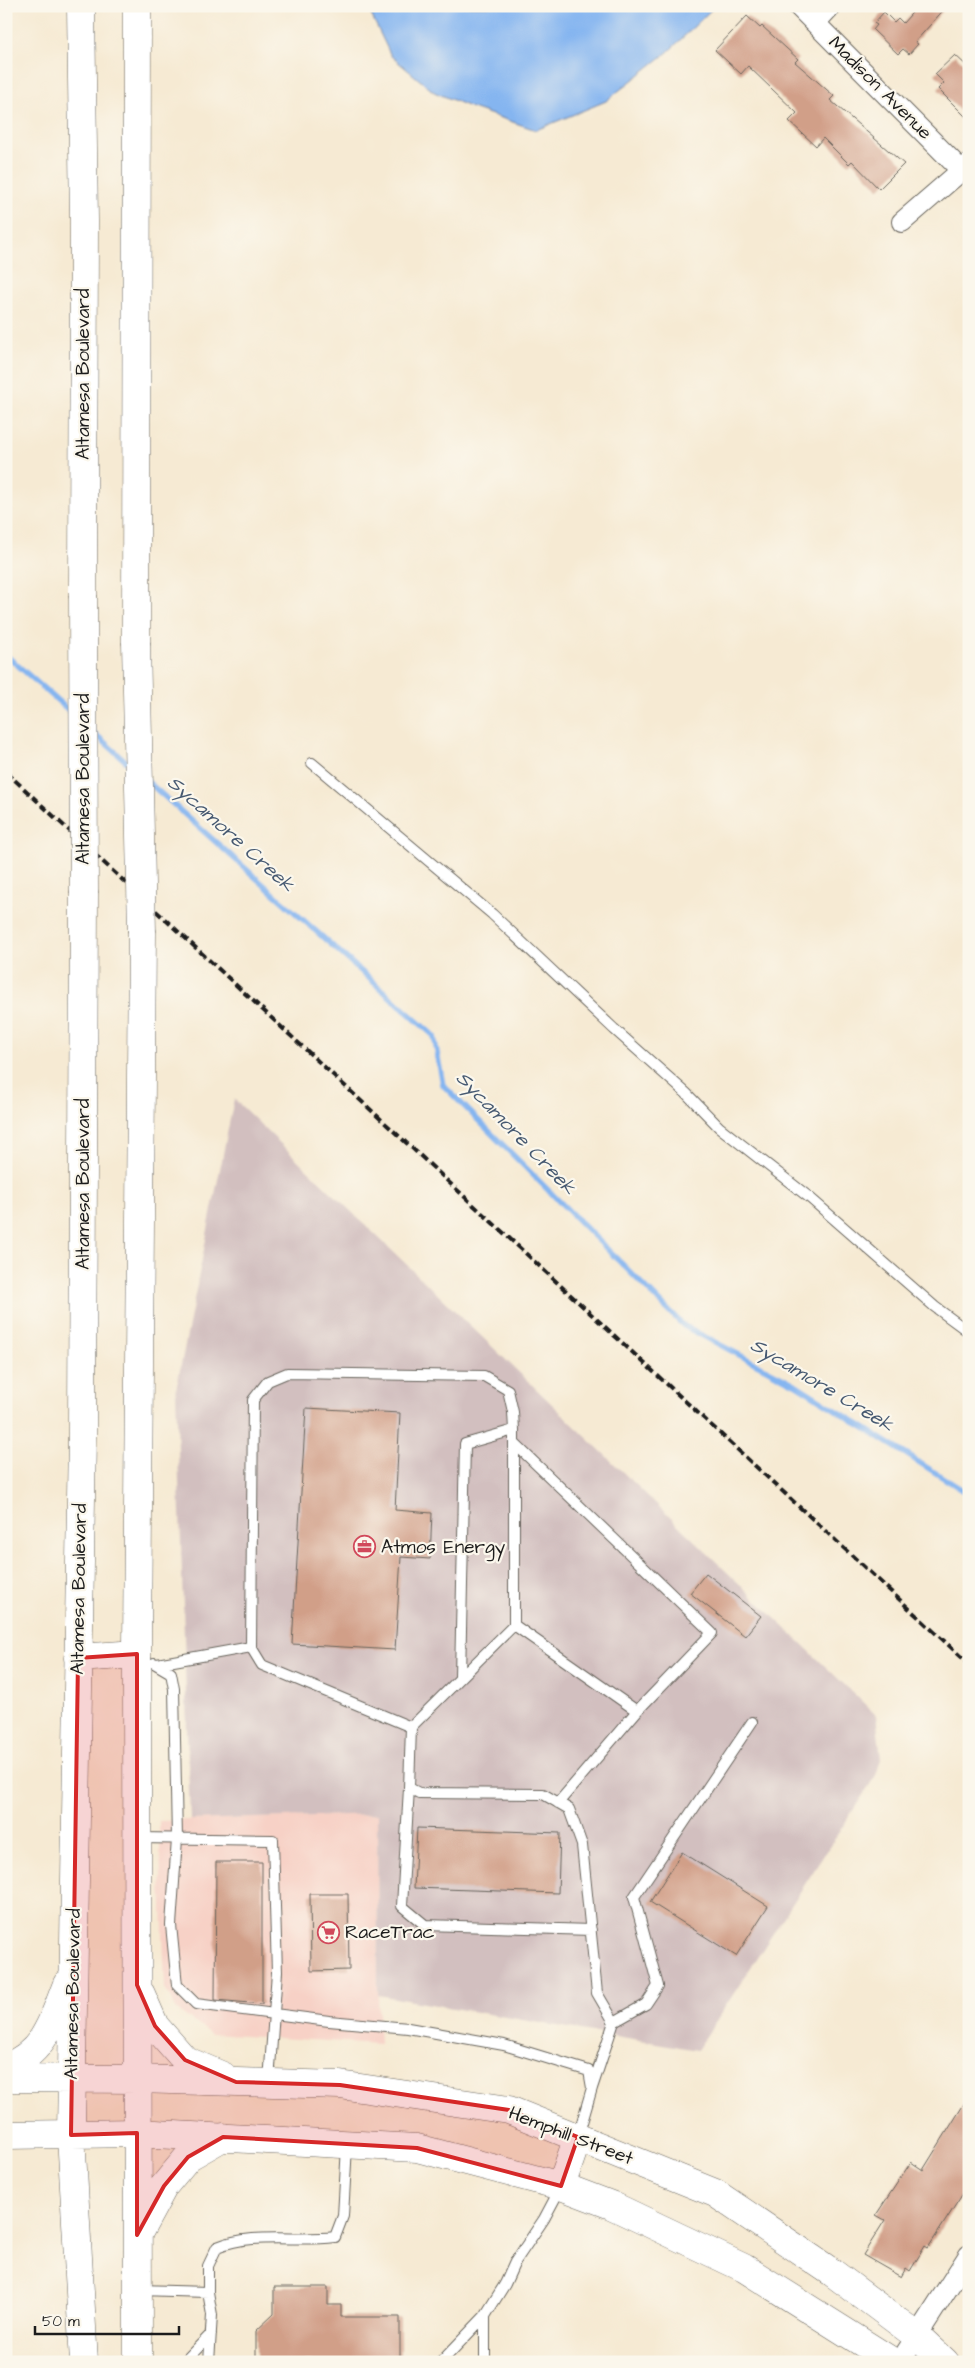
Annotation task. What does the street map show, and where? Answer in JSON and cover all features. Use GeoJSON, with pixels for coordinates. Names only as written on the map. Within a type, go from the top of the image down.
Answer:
{"type":"FeatureCollection","features":[{"type":"Feature","properties":{"kind":"main road","name":"Altamesa Boulevard"},"geometry":{"type":"LineString","coordinates":[[80,6],[84,221],[82,1435],[71,2135],[84,2362]]}},
{"type":"Feature","properties":{"kind":"main road"},"geometry":{"type":"LineString","coordinates":[[137,6],[136,642],[142,932],[147,1659],[137,1838],[138,2362]]}},
{"type":"Feature","properties":{"kind":"main road"},"geometry":{"type":"LineString","coordinates":[[78,1658],[147,1659]]}},
{"type":"Feature","properties":{"kind":"main road"},"geometry":{"type":"LineString","coordinates":[[6,2067],[21,2062],[38,2047],[51,2025],[73,1969]]}},
{"type":"Feature","properties":{"kind":"main road"},"geometry":{"type":"LineString","coordinates":[[137,1985],[156,2026],[185,2060],[236,2082]]}},
{"type":"Feature","properties":{"kind":"main road","name":"Hemphill Street"},"geometry":{"type":"LineString","coordinates":[[6,2078],[137,2079],[340,2085],[509,2110],[715,2193],[833,2273],[917,2336],[945,2362]]}},
{"type":"Feature","properties":{"kind":"main road"},"geometry":{"type":"LineString","coordinates":[[6,2135],[137,2133],[417,2148],[561,2186],[611,2205],[744,2268],[894,2362]]}},
{"type":"Feature","properties":{"kind":"main road"},"geometry":{"type":"LineString","coordinates":[[561,2186],[578,2137]]}},
{"type":"Feature","properties":{"kind":"main road"},"geometry":{"type":"LineString","coordinates":[[137,2235],[164,2186],[188,2157],[223,2138]]}},
{"type":"Feature","properties":{"kind":"street","name":"Madison Avenue"},"geometry":{"type":"LineString","coordinates":[[798,6],[965,167]]}},
{"type":"Feature","properties":{"kind":"street"},"geometry":{"type":"LineString","coordinates":[[815,23],[831,6]]}},
{"type":"Feature","properties":{"kind":"street"},"geometry":{"type":"LineString","coordinates":[[902,222],[965,167]]}},
{"type":"Feature","properties":{"kind":"street"},"geometry":{"type":"LineString","coordinates":[[900,2362],[969,2254]]}},
{"type":"Feature","properties":{"kind":"lane"},"geometry":{"type":"LineString","coordinates":[[312,763],[492,914],[614,1029],[686,1093],[719,1127],[810,1198],[934,1307],[969,1332]]}},
{"type":"Feature","properties":{"kind":"lane"},"geometry":{"type":"LineString","coordinates":[[411,1727],[262,1665],[252,1648],[253,1400],[268,1381],[287,1373],[484,1376],[508,1390],[513,1412],[514,1430],[514,1625],[411,1727],[410,1788],[402,1906],[425,1925],[591,1930]]}},
{"type":"Feature","properties":{"kind":"lane"},"geometry":{"type":"LineString","coordinates":[[460,1677],[465,1444],[514,1430]]}},
{"type":"Feature","properties":{"kind":"lane"},"geometry":{"type":"LineString","coordinates":[[514,1443],[712,1633],[637,1711],[558,1803]]}},
{"type":"Feature","properties":{"kind":"lane"},"geometry":{"type":"LineString","coordinates":[[514,1625],[637,1711]]}},
{"type":"Feature","properties":{"kind":"lane"},"geometry":{"type":"LineString","coordinates":[[147,1659],[252,1648]]}},
{"type":"Feature","properties":{"kind":"lane"},"geometry":{"type":"LineString","coordinates":[[147,1659],[171,1673],[174,1689],[177,1838],[171,1925],[177,1985],[196,2004],[329,2021],[408,2028],[504,2045],[589,2072],[592,2088]]}},
{"type":"Feature","properties":{"kind":"lane"},"geometry":{"type":"LineString","coordinates":[[578,2137],[614,2022],[646,2004],[658,1986],[634,1897],[752,1722]]}},
{"type":"Feature","properties":{"kind":"lane"},"geometry":{"type":"LineString","coordinates":[[410,1788],[419,1793],[543,1794],[570,1809],[582,1845],[597,1993],[614,2022]]}},
{"type":"Feature","properties":{"kind":"lane"},"geometry":{"type":"LineString","coordinates":[[137,1838],[273,1840],[278,1972],[273,2013],[269,2083]]}},
{"type":"Feature","properties":{"kind":"lane"},"geometry":{"type":"LineString","coordinates":[[209,2362],[212,2316],[208,2292],[208,2266],[217,2247],[233,2240],[311,2240],[335,2237],[343,2216],[348,2144]]}},
{"type":"Feature","properties":{"kind":"lane"},"geometry":{"type":"LineString","coordinates":[[442,2362],[485,2316],[505,2284],[515,2262],[544,2219],[561,2186]]}},
{"type":"Feature","properties":{"kind":"lane"},"geometry":{"type":"LineString","coordinates":[[138,2290],[208,2292]]}},
{"type":"Feature","properties":{"kind":"lane"},"geometry":{"type":"LineString","coordinates":[[485,2316],[485,2362]]}},
{"type":"Feature","properties":{"kind":"lane"},"geometry":{"type":"LineString","coordinates":[[187,2362],[188,2358],[211,2334]]}},
{"type":"Feature","properties":{"kind":"highlighted area"},"geometry":{"type":"Polygon","coordinates":[[[137,1654],[137,1985],[155,2026],[185,2060],[236,2082],[340,2085],[509,2110],[578,2137],[561,2186],[417,2148],[223,2137],[188,2157],[164,2186],[137,2235],[137,2133],[71,2135],[78,1658],[137,1654]]]}},
{"type":"Feature","properties":{"kind":"shaded area"},"geometry":{"type":"Polygon","coordinates":[[[234,1099],[876,1715],[881,1759],[876,1775],[697,2050],[378,1995],[377,1814],[190,1820],[176,1390],[234,1099]]]}},
{"type":"Feature","properties":{"kind":"shaded area"},"geometry":{"type":"Polygon","coordinates":[[[377,1814],[380,2044],[211,2034],[177,2010],[165,1989],[159,1821],[377,1814]]]}},
{"type":"Feature","properties":{"kind":"water"},"geometry":{"type":"Polygon","coordinates":[[[367,6],[715,6],[669,51],[606,101],[536,130],[472,108],[434,92],[391,56],[367,6]]]}},
{"type":"Feature","properties":{"kind":"building"},"geometry":{"type":"Polygon","coordinates":[[[918,6],[947,6],[915,42],[918,44],[909,54],[903,49],[898,54],[873,30],[877,25],[874,23],[884,12],[894,22],[898,18],[903,23],[918,6]]]}},
{"type":"Feature","properties":{"kind":"building"},"geometry":{"type":"Polygon","coordinates":[[[747,16],[760,28],[762,26],[798,59],[795,62],[834,96],[830,100],[904,164],[879,189],[852,161],[849,164],[823,138],[816,146],[789,121],[797,113],[748,66],[741,74],[715,50],[747,16]]]}},
{"type":"Feature","properties":{"kind":"building"},"geometry":{"type":"Polygon","coordinates":[[[955,55],[969,68],[969,120],[938,89],[944,83],[935,74],[955,55]]]}},
{"type":"Feature","properties":{"kind":"building"},"geometry":{"type":"Polygon","coordinates":[[[306,1408],[400,1413],[395,1510],[432,1513],[430,1559],[401,1557],[395,1650],[292,1644],[306,1408]]]}},
{"type":"Feature","properties":{"kind":"building"},"geometry":{"type":"Polygon","coordinates":[[[706,1573],[761,1616],[745,1636],[690,1593],[706,1573]]]}},
{"type":"Feature","properties":{"kind":"building"},"geometry":{"type":"Polygon","coordinates":[[[417,1828],[560,1833],[558,1893],[414,1888],[417,1828]]]}},
{"type":"Feature","properties":{"kind":"building"},"geometry":{"type":"Polygon","coordinates":[[[682,1852],[768,1906],[736,1956],[650,1902],[682,1852]]]}},
{"type":"Feature","properties":{"kind":"building"},"geometry":{"type":"Polygon","coordinates":[[[216,1862],[262,1862],[262,2004],[215,2000],[216,1862]]]}},
{"type":"Feature","properties":{"kind":"building","name":"RaceTrac"},"geometry":{"type":"Polygon","coordinates":[[[310,1894],[348,1894],[349,1970],[311,1971],[310,1894]]]}},
{"type":"Feature","properties":{"kind":"building"},"geometry":{"type":"Polygon","coordinates":[[[969,2096],[969,2184],[928,2248],[925,2246],[910,2271],[906,2268],[901,2277],[863,2255],[885,2220],[876,2215],[911,2162],[923,2170],[969,2096]]]}},
{"type":"Feature","properties":{"kind":"building"},"geometry":{"type":"Polygon","coordinates":[[[274,2287],[328,2287],[328,2305],[341,2305],[341,2317],[400,2317],[400,2362],[256,2362],[256,2331],[274,2314],[274,2287]]]}},
{"type":"Feature","properties":{"kind":"waterway","name":"Sycamore Creek"},"geometry":{"type":"LineString","coordinates":[[6,655],[75,716]]}},
{"type":"Feature","properties":{"kind":"waterway","name":"Sycamore Creek"},"geometry":{"type":"LineString","coordinates":[[93,732],[129,764]]}},
{"type":"Feature","properties":{"kind":"waterway","name":"Sycamore Creek"},"geometry":{"type":"LineString","coordinates":[[147,781],[434,1036],[443,1085],[684,1326],[795,1384],[969,1494]]}},
{"type":"Feature","properties":{"kind":"railway"},"geometry":{"type":"LineString","coordinates":[[6,772],[969,1664]]}},
{"type":"Feature","properties":{"kind":"place","name":"Atmos Energy"},"geometry":{"type":"Point","coordinates":[365,1547]}},
{"type":"Feature","properties":{"kind":"place","name":"RaceTrac"},"geometry":{"type":"Point","coordinates":[329,1932]}}]}
